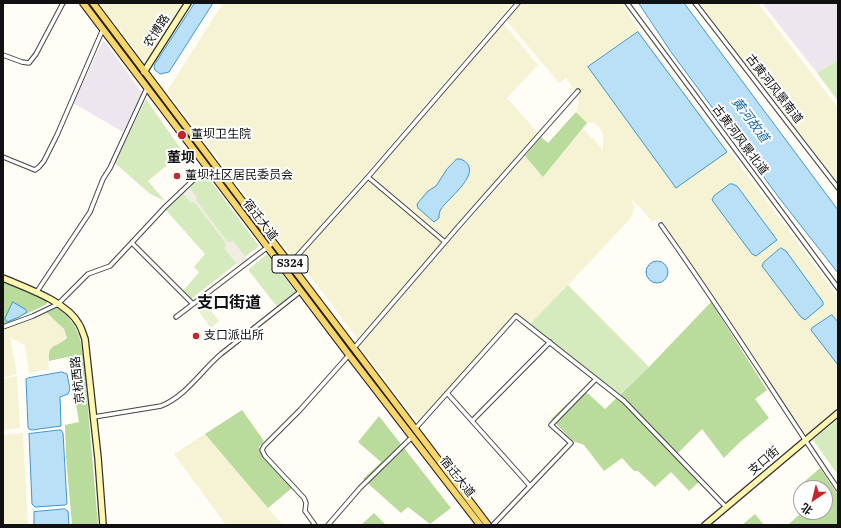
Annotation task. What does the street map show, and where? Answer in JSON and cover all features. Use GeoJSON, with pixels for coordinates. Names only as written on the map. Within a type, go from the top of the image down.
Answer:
{"type":"FeatureCollection","features":[{"type":"Feature","properties":{"kind":"main road","name":"宿迁大道"},"geometry":{"type":"LineString","coordinates":[[83,3],[349,355],[480,525]]}},
{"type":"Feature","properties":{"kind":"main road","name":"宿迁大道"},"geometry":{"type":"LineString","coordinates":[[93,3],[488,525]]}},
{"type":"Feature","properties":{"kind":"main road","name":"农博路"},"geometry":{"type":"LineString","coordinates":[[144,72],[188,3]]}},
{"type":"Feature","properties":{"kind":"main road","name":"京杭西路"},"geometry":{"type":"LineString","coordinates":[[3,278],[58,304],[74,317],[79,324],[85,339],[94,417],[103,525]]}},
{"type":"Feature","properties":{"kind":"main road","name":"支口街"},"geometry":{"type":"LineString","coordinates":[[705,525],[838,413]]}},
{"type":"Feature","properties":{"kind":"street"},"geometry":{"type":"LineString","coordinates":[[3,55],[29,63],[36,54],[63,3]]}},
{"type":"Feature","properties":{"kind":"street"},"geometry":{"type":"LineString","coordinates":[[290,264],[368,177],[518,3]]}},
{"type":"Feature","properties":{"kind":"street","name":"古黄河风景北道"},"geometry":{"type":"LineString","coordinates":[[627,3],[838,288]]}},
{"type":"Feature","properties":{"kind":"street","name":"古黄河风景南道"},"geometry":{"type":"LineString","coordinates":[[695,3],[838,188]]}},
{"type":"Feature","properties":{"kind":"street"},"geometry":{"type":"LineString","coordinates":[[3,157],[35,170],[39,167],[58,132],[103,29]]}},
{"type":"Feature","properties":{"kind":"street"},"geometry":{"type":"LineString","coordinates":[[36,293],[90,212],[103,179],[110,168],[147,88]]}},
{"type":"Feature","properties":{"kind":"street"},"geometry":{"type":"LineString","coordinates":[[354,348],[578,91]]}},
{"type":"Feature","properties":{"kind":"street"},"geometry":{"type":"LineString","coordinates":[[3,327],[58,304],[88,274],[110,266],[166,207],[207,168]]}},
{"type":"Feature","properties":{"kind":"street"},"geometry":{"type":"LineString","coordinates":[[368,177],[445,242]]}},
{"type":"Feature","properties":{"kind":"street"},"geometry":{"type":"LineString","coordinates":[[661,225],[724,316],[805,441],[838,488]]}},
{"type":"Feature","properties":{"kind":"street"},"geometry":{"type":"LineString","coordinates":[[132,243],[193,304]]}},
{"type":"Feature","properties":{"kind":"street"},"geometry":{"type":"LineString","coordinates":[[176,317],[274,243]]}},
{"type":"Feature","properties":{"kind":"street"},"geometry":{"type":"LineString","coordinates":[[94,417],[167,404],[203,374],[208,365],[221,354],[301,291]]}},
{"type":"Feature","properties":{"kind":"street"},"geometry":{"type":"LineString","coordinates":[[415,429],[516,316],[624,401],[726,507]]}},
{"type":"Feature","properties":{"kind":"street"},"geometry":{"type":"LineString","coordinates":[[472,421],[550,342]]}},
{"type":"Feature","properties":{"kind":"street"},"geometry":{"type":"LineString","coordinates":[[315,525],[305,511],[306,503],[304,498],[265,456],[262,450],[264,446],[300,410],[349,355]]}},
{"type":"Feature","properties":{"kind":"street"},"geometry":{"type":"LineString","coordinates":[[493,525],[571,443],[551,425],[596,379]]}},
{"type":"Feature","properties":{"kind":"street"},"geometry":{"type":"LineString","coordinates":[[447,394],[530,486]]}},
{"type":"Feature","properties":{"kind":"street"},"geometry":{"type":"LineString","coordinates":[[328,525],[360,488],[412,437]]}},
{"type":"Feature","properties":{"kind":"shaded area"},"geometry":{"type":"Polygon","coordinates":[[[99,3],[184,3],[149,59],[144,61],[99,3]]]}},
{"type":"Feature","properties":{"kind":"shaded area"},"geometry":{"type":"Polygon","coordinates":[[[223,3],[513,3],[293,258],[167,91],[223,3]]]}},
{"type":"Feature","properties":{"kind":"shaded area"},"geometry":{"type":"Polygon","coordinates":[[[521,3],[622,3],[638,28],[838,297],[838,407],[806,435],[659,217],[652,222],[641,208],[632,200],[634,208],[630,219],[568,285],[530,324],[516,313],[419,423],[359,346],[525,156],[543,177],[583,129],[603,149],[603,134],[599,127],[594,123],[587,123],[576,112],[579,101],[577,94],[566,78],[559,83],[506,20],[521,3]]]}},
{"type":"Feature","properties":{"kind":"shaded area"},"geometry":{"type":"Polygon","coordinates":[[[698,3],[758,3],[838,108],[838,184],[698,3]]]}},
{"type":"Feature","properties":{"kind":"shaded area"},"geometry":{"type":"Polygon","coordinates":[[[762,3],[838,3],[838,60],[817,73],[762,3]]]}},
{"type":"Feature","properties":{"kind":"shaded area"},"geometry":{"type":"Polygon","coordinates":[[[503,23],[538,65],[507,98],[538,133],[358,339],[297,259],[503,23]]]}},
{"type":"Feature","properties":{"kind":"shaded area"},"geometry":{"type":"Polygon","coordinates":[[[103,41],[106,43],[142,93],[123,132],[73,103],[103,41]]]}},
{"type":"Feature","properties":{"kind":"shaded area"},"geometry":{"type":"Polygon","coordinates":[[[188,185],[197,198],[196,200],[227,241],[233,241],[249,261],[240,268],[224,248],[226,245],[225,242],[194,202],[191,203],[181,191],[188,185]]]}},
{"type":"Feature","properties":{"kind":"shaded area"},"geometry":{"type":"Polygon","coordinates":[[[46,312],[64,329],[67,338],[56,344],[48,355],[49,369],[29,373],[25,345],[10,337],[17,374],[3,378],[3,328],[46,312]]]}},
{"type":"Feature","properties":{"kind":"shaded area"},"geometry":{"type":"Polygon","coordinates":[[[17,376],[20,428],[3,430],[3,379],[17,376]]]}},
{"type":"Feature","properties":{"kind":"shaded area"},"geometry":{"type":"Polygon","coordinates":[[[23,433],[28,525],[3,525],[3,435],[23,433]]]}},
{"type":"Feature","properties":{"kind":"shaded area"},"geometry":{"type":"Polygon","coordinates":[[[205,434],[283,525],[226,525],[174,454],[205,434]]]}},
{"type":"Feature","properties":{"kind":"green space"},"geometry":{"type":"Polygon","coordinates":[[[838,60],[838,101],[817,73],[838,60]]]}},
{"type":"Feature","properties":{"kind":"green space"},"geometry":{"type":"Polygon","coordinates":[[[146,99],[183,152],[148,181],[165,201],[150,194],[115,163],[146,99]]]}},
{"type":"Feature","properties":{"kind":"green space"},"geometry":{"type":"Polygon","coordinates":[[[576,112],[587,123],[543,177],[525,156],[541,137],[548,143],[576,112]]]}},
{"type":"Feature","properties":{"kind":"green space"},"geometry":{"type":"Polygon","coordinates":[[[204,172],[259,246],[191,299],[183,291],[199,272],[194,267],[205,254],[165,209],[204,172]]]}},
{"type":"Feature","properties":{"kind":"green space"},"geometry":{"type":"Polygon","coordinates":[[[267,254],[296,293],[278,308],[249,271],[249,269],[267,254]]]}},
{"type":"Feature","properties":{"kind":"green space"},"geometry":{"type":"Polygon","coordinates":[[[3,280],[45,298],[47,304],[3,325],[3,280]]]}},
{"type":"Feature","properties":{"kind":"green space"},"geometry":{"type":"Polygon","coordinates":[[[568,285],[649,367],[620,394],[530,324],[568,285]]]}},
{"type":"Feature","properties":{"kind":"green space"},"geometry":{"type":"Polygon","coordinates":[[[711,302],[767,390],[755,399],[769,418],[740,442],[724,458],[702,429],[675,456],[699,482],[689,491],[671,472],[655,487],[638,471],[634,471],[622,458],[604,471],[584,445],[573,441],[551,419],[583,389],[605,409],[649,367],[711,302]]]}},
{"type":"Feature","properties":{"kind":"green space"},"geometry":{"type":"Polygon","coordinates":[[[207,305],[219,321],[211,328],[199,312],[207,305]]]}},
{"type":"Feature","properties":{"kind":"green space"},"geometry":{"type":"Polygon","coordinates":[[[57,307],[74,325],[80,337],[84,362],[98,525],[72,525],[66,457],[65,425],[79,422],[68,357],[49,361],[51,348],[67,338],[64,329],[46,312],[57,307]]]}},
{"type":"Feature","properties":{"kind":"green space"},"geometry":{"type":"Polygon","coordinates":[[[242,410],[264,441],[259,447],[261,454],[292,488],[268,508],[205,434],[242,410]]]}},
{"type":"Feature","properties":{"kind":"green space"},"geometry":{"type":"Polygon","coordinates":[[[379,416],[451,508],[430,524],[408,507],[401,513],[363,479],[381,462],[358,442],[379,416]]]}},
{"type":"Feature","properties":{"kind":"green space"},"geometry":{"type":"Polygon","coordinates":[[[838,419],[838,475],[813,440],[838,419]]]}},
{"type":"Feature","properties":{"kind":"green space"},"geometry":{"type":"Polygon","coordinates":[[[820,468],[828,480],[806,480],[820,468]]]}},
{"type":"Feature","properties":{"kind":"green space"},"geometry":{"type":"Polygon","coordinates":[[[833,488],[838,495],[838,525],[788,525],[793,520],[833,520],[833,488]]]}},
{"type":"Feature","properties":{"kind":"green space"},"geometry":{"type":"Polygon","coordinates":[[[374,513],[386,525],[361,525],[374,513]]]}},
{"type":"Feature","properties":{"kind":"green space"},"geometry":{"type":"Polygon","coordinates":[[[755,514],[764,525],[742,525],[755,514]]]}},
{"type":"Feature","properties":{"kind":"water"},"geometry":{"type":"Polygon","coordinates":[[[195,3],[213,3],[169,72],[160,74],[155,70],[155,64],[195,3]]]}},
{"type":"Feature","properties":{"kind":"water","name":"黄河故道"},"geometry":{"type":"Polygon","coordinates":[[[639,3],[684,3],[838,210],[838,273],[780,199],[671,52],[639,3]]]}},
{"type":"Feature","properties":{"kind":"water"},"geometry":{"type":"Polygon","coordinates":[[[638,32],[727,152],[676,188],[588,67],[638,32]]]}},
{"type":"Feature","properties":{"kind":"water"},"geometry":{"type":"Polygon","coordinates":[[[457,159],[461,159],[468,164],[470,170],[468,177],[441,209],[439,212],[439,218],[434,222],[418,208],[417,204],[428,191],[436,186],[447,169],[457,159]]]}},
{"type":"Feature","properties":{"kind":"water"},"geometry":{"type":"Polygon","coordinates":[[[730,184],[737,186],[777,240],[756,256],[752,254],[712,200],[714,196],[730,184]]]}},
{"type":"Feature","properties":{"kind":"water"},"geometry":{"type":"Polygon","coordinates":[[[781,248],[786,251],[823,302],[823,305],[805,320],[800,316],[762,266],[764,262],[781,248]]]}},
{"type":"Feature","properties":{"kind":"water"},"geometry":{"type":"Polygon","coordinates":[[[657,261],[661,262],[667,268],[667,276],[661,282],[657,283],[653,282],[647,276],[646,272],[647,268],[653,262],[657,261]]]}},
{"type":"Feature","properties":{"kind":"water"},"geometry":{"type":"Polygon","coordinates":[[[13,302],[25,309],[27,312],[7,322],[5,319],[13,302]]]}},
{"type":"Feature","properties":{"kind":"water"},"geometry":{"type":"Polygon","coordinates":[[[832,315],[838,322],[838,365],[811,330],[832,315]]]}},
{"type":"Feature","properties":{"kind":"water"},"geometry":{"type":"Polygon","coordinates":[[[62,372],[67,374],[70,389],[68,394],[60,397],[61,426],[32,430],[29,429],[26,379],[62,372]]]}},
{"type":"Feature","properties":{"kind":"water"},"geometry":{"type":"Polygon","coordinates":[[[61,430],[63,433],[67,504],[35,507],[32,504],[29,434],[61,430]]]}},
{"type":"Feature","properties":{"kind":"water"},"geometry":{"type":"Polygon","coordinates":[[[65,509],[68,511],[69,525],[34,525],[34,512],[65,509]]]}},
{"type":"Feature","properties":{"kind":"place","name":"董坝卫生院"},"geometry":{"type":"Point","coordinates":[182,135]}},
{"type":"Feature","properties":{"kind":"place","name":"董坝社区居民委员会"},"geometry":{"type":"Point","coordinates":[177,176]}},
{"type":"Feature","properties":{"kind":"place","name":"支口派出所"},"geometry":{"type":"Point","coordinates":[196,336]}},
{"type":"Feature","properties":{"kind":"district","name":"董坝"},"geometry":{"type":"Point","coordinates":[181,158]}},
{"type":"Feature","properties":{"kind":"district","name":"支口街道"},"geometry":{"type":"Point","coordinates":[229,303]}}]}
